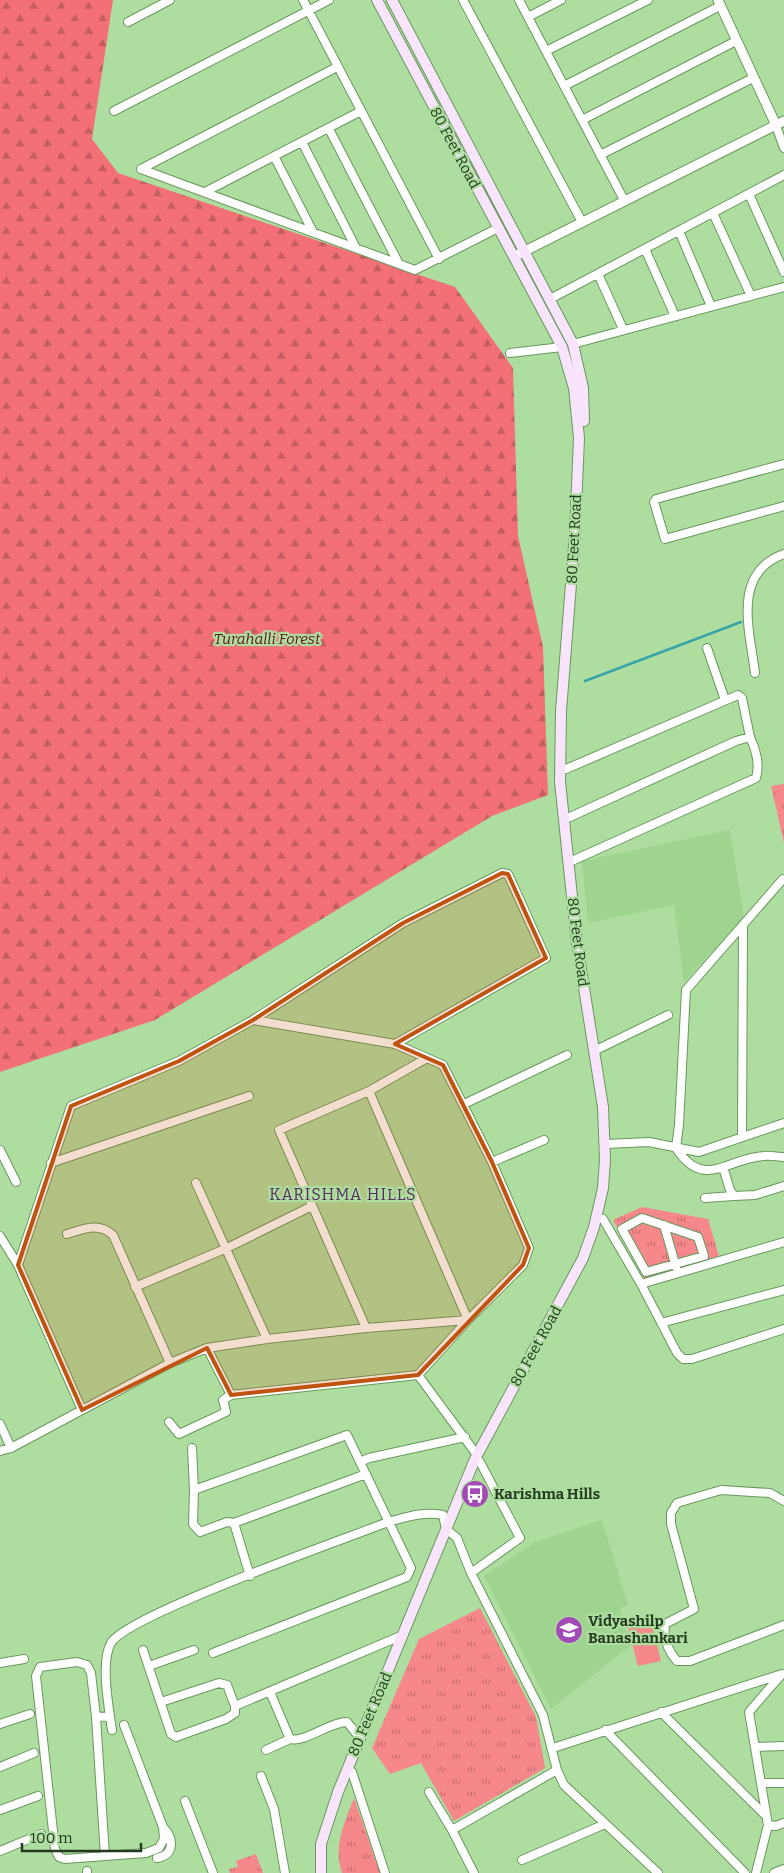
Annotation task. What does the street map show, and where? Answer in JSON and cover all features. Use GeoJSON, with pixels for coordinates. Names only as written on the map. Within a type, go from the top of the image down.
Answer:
{"type":"FeatureCollection","features":[{"type":"Feature","properties":{"kind":"main road","name":"80 Feet Road"},"geometry":{"type":"LineString","coordinates":[[377,0],[562,347],[570,366],[576,399],[579,438],[581,533],[567,712],[566,769],[583,944],[608,1144],[609,1189],[602,1219],[580,1277],[479,1458]]}},
{"type":"Feature","properties":{"kind":"main road","name":"80 Feet Road"},"geometry":{"type":"LineString","coordinates":[[392,0],[573,344],[583,388],[585,438],[580,480],[560,762],[577,944],[597,1050]]}},
{"type":"Feature","properties":{"kind":"main road","name":"80 Feet Road"},"geometry":{"type":"LineString","coordinates":[[326,1873],[326,1845],[352,1772],[479,1458],[589,1242],[602,1195],[608,1144]]}},
{"type":"Feature","properties":{"kind":"main road","name":"80 Feet Road"},"geometry":{"type":"LineString","coordinates":[[321,1873],[320,1858],[323,1837],[338,1792],[403,1635],[449,1531]]}},
{"type":"Feature","properties":{"kind":"street"},"geometry":{"type":"LineString","coordinates":[[128,22],[170,0]]}},
{"type":"Feature","properties":{"kind":"street"},"geometry":{"type":"LineString","coordinates":[[303,0],[336,67],[439,259]]}},
{"type":"Feature","properties":{"kind":"street"},"geometry":{"type":"LineString","coordinates":[[114,111],[329,0]]}},
{"type":"Feature","properties":{"kind":"street"},"geometry":{"type":"LineString","coordinates":[[519,0],[624,200]]}},
{"type":"Feature","properties":{"kind":"street"},"geometry":{"type":"LineString","coordinates":[[528,17],[561,0]]}},
{"type":"Feature","properties":{"kind":"street"},"geometry":{"type":"LineString","coordinates":[[546,52],[648,0]]}},
{"type":"Feature","properties":{"kind":"street"},"geometry":{"type":"LineString","coordinates":[[466,1],[582,222]]}},
{"type":"Feature","properties":{"kind":"street"},"geometry":{"type":"LineString","coordinates":[[564,86],[719,3],[753,78],[780,122],[784,148]]}},
{"type":"Feature","properties":{"kind":"street"},"geometry":{"type":"LineString","coordinates":[[582,120],[736,41]]}},
{"type":"Feature","properties":{"kind":"street"},"geometry":{"type":"LineString","coordinates":[[336,67],[141,169],[415,270],[498,228]]}},
{"type":"Feature","properties":{"kind":"street"},"geometry":{"type":"LineString","coordinates":[[600,155],[753,78]]}},
{"type":"Feature","properties":{"kind":"street"},"geometry":{"type":"LineString","coordinates":[[205,192],[360,111]]}},
{"type":"Feature","properties":{"kind":"street"},"geometry":{"type":"LineString","coordinates":[[513,257],[780,122]]}},
{"type":"Feature","properties":{"kind":"street"},"geometry":{"type":"LineString","coordinates":[[328,129],[399,264]]}},
{"type":"Feature","properties":{"kind":"street"},"geometry":{"type":"LineString","coordinates":[[302,142],[356,248]]}},
{"type":"Feature","properties":{"kind":"street"},"geometry":{"type":"LineString","coordinates":[[274,156],[313,232]]}},
{"type":"Feature","properties":{"kind":"street"},"geometry":{"type":"LineString","coordinates":[[550,299],[784,175]]}},
{"type":"Feature","properties":{"kind":"street"},"geometry":{"type":"LineString","coordinates":[[749,194],[784,272]]}},
{"type":"Feature","properties":{"kind":"street"},"geometry":{"type":"LineString","coordinates":[[714,212],[751,296]]}},
{"type":"Feature","properties":{"kind":"street"},"geometry":{"type":"LineString","coordinates":[[679,231],[711,306]]}},
{"type":"Feature","properties":{"kind":"street"},"geometry":{"type":"LineString","coordinates":[[645,249],[675,316]]}},
{"type":"Feature","properties":{"kind":"street"},"geometry":{"type":"LineString","coordinates":[[598,274],[623,329]]}},
{"type":"Feature","properties":{"kind":"street"},"geometry":{"type":"LineString","coordinates":[[573,344],[784,287]]}},
{"type":"Feature","properties":{"kind":"street"},"geometry":{"type":"LineString","coordinates":[[510,353],[562,347]]}},
{"type":"Feature","properties":{"kind":"street"},"geometry":{"type":"LineString","coordinates":[[784,464],[656,499],[654,502],[665,539],[784,506]]}},
{"type":"Feature","properties":{"kind":"street"},"geometry":{"type":"LineString","coordinates":[[755,674],[747,606],[749,589],[754,576],[764,564],[784,554]]}},
{"type":"Feature","properties":{"kind":"street"},"geometry":{"type":"LineString","coordinates":[[707,648],[724,700]]}},
{"type":"Feature","properties":{"kind":"street"},"geometry":{"type":"LineString","coordinates":[[566,769],[738,694],[754,745],[758,771],[756,778],[574,860]]}},
{"type":"Feature","properties":{"kind":"street"},"geometry":{"type":"LineString","coordinates":[[570,817],[750,737]]}},
{"type":"Feature","properties":{"kind":"street"},"geometry":{"type":"LineString","coordinates":[[18,1265],[71,1106],[179,1061],[253,1020],[403,923],[502,873],[508,874],[546,958],[396,1044]]}},
{"type":"Feature","properties":{"kind":"street"},"geometry":{"type":"LineString","coordinates":[[782,879],[686,990],[676,1148],[686,1163],[706,1171],[764,1156],[784,1157]]}},
{"type":"Feature","properties":{"kind":"street"},"geometry":{"type":"LineString","coordinates":[[742,1137],[743,926]]}},
{"type":"Feature","properties":{"kind":"street"},"geometry":{"type":"LineString","coordinates":[[597,1050],[668,1015]]}},
{"type":"Feature","properties":{"kind":"street"},"geometry":{"type":"LineString","coordinates":[[169,1422],[178,1434],[202,1424],[226,1412],[223,1400],[231,1395],[418,1375],[468,1320],[523,1265],[529,1248],[492,1162],[443,1065],[396,1044],[253,1020]]}},
{"type":"Feature","properties":{"kind":"street"},"geometry":{"type":"LineString","coordinates":[[464,1104],[567,1055]]}},
{"type":"Feature","properties":{"kind":"street"},"geometry":{"type":"LineString","coordinates":[[366,1328],[279,1130],[369,1091],[427,1058]]}},
{"type":"Feature","properties":{"kind":"street"},"geometry":{"type":"LineString","coordinates":[[369,1091],[468,1320]]}},
{"type":"Feature","properties":{"kind":"street"},"geometry":{"type":"LineString","coordinates":[[51,1163],[249,1096]]}},
{"type":"Feature","properties":{"kind":"street"},"geometry":{"type":"LineString","coordinates":[[608,1144],[649,1142],[699,1152],[784,1123]]}},
{"type":"Feature","properties":{"kind":"street"},"geometry":{"type":"LineString","coordinates":[[492,1162],[544,1140]]}},
{"type":"Feature","properties":{"kind":"street"},"geometry":{"type":"LineString","coordinates":[[0,1150],[16,1182]]}},
{"type":"Feature","properties":{"kind":"street"},"geometry":{"type":"LineString","coordinates":[[723,1167],[730,1190],[734,1196]]}},
{"type":"Feature","properties":{"kind":"street"},"geometry":{"type":"LineString","coordinates":[[196,1183],[267,1338]]}},
{"type":"Feature","properties":{"kind":"street"},"geometry":{"type":"LineString","coordinates":[[705,1198],[755,1195],[784,1186]]}},
{"type":"Feature","properties":{"kind":"street"},"geometry":{"type":"LineString","coordinates":[[135,1287],[227,1248],[312,1206]]}},
{"type":"Feature","properties":{"kind":"street"},"geometry":{"type":"LineString","coordinates":[[642,1218],[698,1237],[704,1256],[675,1264],[646,1272],[622,1229],[642,1218]]}},
{"type":"Feature","properties":{"kind":"street"},"geometry":{"type":"LineString","coordinates":[[602,1219],[641,1284],[677,1353],[683,1359],[692,1358],[784,1329]]}},
{"type":"Feature","properties":{"kind":"street"},"geometry":{"type":"LineString","coordinates":[[664,1226],[677,1273]]}},
{"type":"Feature","properties":{"kind":"street"},"geometry":{"type":"LineString","coordinates":[[68,1234],[89,1227],[101,1227],[113,1236],[170,1363]]}},
{"type":"Feature","properties":{"kind":"street"},"geometry":{"type":"LineString","coordinates":[[0,1236],[18,1265],[82,1410]]}},
{"type":"Feature","properties":{"kind":"street"},"geometry":{"type":"LineString","coordinates":[[641,1284],[784,1242]]}},
{"type":"Feature","properties":{"kind":"street"},"geometry":{"type":"LineString","coordinates":[[661,1323],[784,1290]]}},
{"type":"Feature","properties":{"kind":"street"},"geometry":{"type":"LineString","coordinates":[[0,1451],[12,1448],[170,1363],[207,1348],[267,1338],[468,1320]]}},
{"type":"Feature","properties":{"kind":"street"},"geometry":{"type":"LineString","coordinates":[[207,1348],[231,1395]]}},
{"type":"Feature","properties":{"kind":"street"},"geometry":{"type":"LineString","coordinates":[[418,1375],[479,1458],[520,1538],[471,1572]]}},
{"type":"Feature","properties":{"kind":"street"},"geometry":{"type":"LineString","coordinates":[[0,1424],[12,1448]]}},
{"type":"Feature","properties":{"kind":"street"},"geometry":{"type":"LineString","coordinates":[[194,1490],[347,1435],[411,1568],[407,1578],[213,1653]]}},
{"type":"Feature","properties":{"kind":"street"},"geometry":{"type":"LineString","coordinates":[[360,1462],[369,1458],[465,1437]]}},
{"type":"Feature","properties":{"kind":"street"},"geometry":{"type":"LineString","coordinates":[[192,1448],[193,1524],[195,1530],[200,1532],[227,1522],[234,1523],[366,1474]]}},
{"type":"Feature","properties":{"kind":"street"},"geometry":{"type":"LineString","coordinates":[[784,1501],[770,1492],[721,1490],[677,1503],[671,1513],[671,1524],[694,1609],[665,1624],[664,1632],[668,1651],[677,1661],[690,1661],[784,1625]]}},
{"type":"Feature","properties":{"kind":"street"},"geometry":{"type":"LineString","coordinates":[[112,1730],[107,1690],[107,1657],[111,1643],[120,1634],[180,1603],[388,1522],[431,1512],[443,1514],[449,1531],[457,1538],[471,1572],[543,1715],[553,1748],[557,1770],[564,1785],[658,1873]]}},
{"type":"Feature","properties":{"kind":"street"},"geometry":{"type":"LineString","coordinates":[[234,1523],[250,1576]]}},
{"type":"Feature","properties":{"kind":"street"},"geometry":{"type":"LineString","coordinates":[[235,1706],[403,1635]]}},
{"type":"Feature","properties":{"kind":"street"},"geometry":{"type":"LineString","coordinates":[[143,1650],[171,1734],[176,1737],[226,1719],[235,1713],[235,1706],[227,1685],[219,1683],[161,1702]]}},
{"type":"Feature","properties":{"kind":"street"},"geometry":{"type":"LineString","coordinates":[[149,1666],[194,1650]]}},
{"type":"Feature","properties":{"kind":"street"},"geometry":{"type":"LineString","coordinates":[[0,1663],[24,1659]]}},
{"type":"Feature","properties":{"kind":"street"},"geometry":{"type":"LineString","coordinates":[[105,1856],[96,1717],[91,1673],[87,1665],[77,1662],[40,1667],[36,1676],[55,1849],[59,1857],[64,1859],[146,1854],[159,1848],[164,1839],[163,1827],[124,1724]]}},
{"type":"Feature","properties":{"kind":"street"},"geometry":{"type":"LineString","coordinates":[[553,1748],[783,1674]]}},
{"type":"Feature","properties":{"kind":"street"},"geometry":{"type":"LineString","coordinates":[[756,1873],[768,1825],[749,1712],[783,1674]]}},
{"type":"Feature","properties":{"kind":"street"},"geometry":{"type":"LineString","coordinates":[[270,1692],[290,1739]]}},
{"type":"Feature","properties":{"kind":"street"},"geometry":{"type":"LineString","coordinates":[[661,1712],[766,1816]]}},
{"type":"Feature","properties":{"kind":"street"},"geometry":{"type":"LineString","coordinates":[[0,1724],[30,1714]]}},
{"type":"Feature","properties":{"kind":"street"},"geometry":{"type":"LineString","coordinates":[[96,1717],[110,1716]]}},
{"type":"Feature","properties":{"kind":"street"},"geometry":{"type":"LineString","coordinates":[[266,1750],[290,1739],[298,1739],[339,1722],[348,1722],[360,1738]]}},
{"type":"Feature","properties":{"kind":"street"},"geometry":{"type":"LineString","coordinates":[[605,1730],[745,1873]]}},
{"type":"Feature","properties":{"kind":"street"},"geometry":{"type":"LineString","coordinates":[[755,1747],[784,1746]]}},
{"type":"Feature","properties":{"kind":"street"},"geometry":{"type":"LineString","coordinates":[[0,1767],[34,1753]]}},
{"type":"Feature","properties":{"kind":"street"},"geometry":{"type":"LineString","coordinates":[[452,1830],[557,1770]]}},
{"type":"Feature","properties":{"kind":"street"},"geometry":{"type":"LineString","coordinates":[[352,1772],[384,1873]]}},
{"type":"Feature","properties":{"kind":"street"},"geometry":{"type":"LineString","coordinates":[[261,1776],[274,1809],[285,1873]]}},
{"type":"Feature","properties":{"kind":"street"},"geometry":{"type":"LineString","coordinates":[[761,1783],[784,1783]]}},
{"type":"Feature","properties":{"kind":"street"},"geometry":{"type":"LineString","coordinates":[[429,1792],[452,1830],[474,1873]]}},
{"type":"Feature","properties":{"kind":"street"},"geometry":{"type":"LineString","coordinates":[[0,1810],[38,1796]]}},
{"type":"Feature","properties":{"kind":"street"},"geometry":{"type":"LineString","coordinates":[[185,1801],[213,1873]]}},
{"type":"Feature","properties":{"kind":"street"},"geometry":{"type":"LineString","coordinates":[[768,1825],[776,1826],[784,1823]]}},
{"type":"Feature","properties":{"kind":"street"},"geometry":{"type":"LineString","coordinates":[[522,1860],[605,1824]]}},
{"type":"Feature","properties":{"kind":"street"},"geometry":{"type":"LineString","coordinates":[[157,1858],[171,1850],[172,1843],[168,1832],[163,1827]]}},
{"type":"Feature","properties":{"kind":"street"},"geometry":{"type":"LineString","coordinates":[[0,1851],[41,1834]]}},
{"type":"Feature","properties":{"kind":"street"},"geometry":{"type":"LineString","coordinates":[[774,1873],[784,1869]]}},
{"type":"Feature","properties":{"kind":"highlighted area"},"geometry":{"type":"Polygon","coordinates":[[[502,873],[508,874],[546,958],[395,1044],[443,1065],[492,1162],[529,1248],[523,1265],[418,1375],[231,1395],[207,1348],[82,1410],[18,1265],[71,1106],[179,1061],[253,1020],[403,923],[502,873]]]}},
{"type":"Feature","properties":{"kind":"shaded area"},"geometry":{"type":"Polygon","coordinates":[[[730,830],[744,918],[684,982],[674,905],[588,923],[582,861],[730,830]]]}},
{"type":"Feature","properties":{"kind":"shaded area","name":"Vidyashilp Banashankari"},"geometry":{"type":"Polygon","coordinates":[[[602,1520],[628,1605],[620,1608],[630,1646],[551,1709],[484,1576],[535,1542],[602,1520]]]}},
{"type":"Feature","properties":{"kind":"green space","name":"Turahalli Forest"},"geometry":{"type":"Polygon","coordinates":[[[0,0],[113,0],[92,139],[118,173],[455,287],[513,368],[518,536],[543,647],[548,795],[492,816],[155,1020],[0,1072],[0,0]]]}},
{"type":"Feature","properties":{"kind":"green space"},"geometry":{"type":"Polygon","coordinates":[[[784,784],[784,843],[771,786],[784,784]]]}},
{"type":"Feature","properties":{"kind":"green space"},"geometry":{"type":"Polygon","coordinates":[[[642,1207],[708,1219],[719,1256],[645,1280],[613,1220],[642,1207]]]}},
{"type":"Feature","properties":{"kind":"green space"},"geometry":{"type":"Polygon","coordinates":[[[480,1608],[536,1717],[545,1768],[454,1821],[421,1763],[390,1774],[372,1748],[419,1639],[480,1608]]]}},
{"type":"Feature","properties":{"kind":"green space"},"geometry":{"type":"Polygon","coordinates":[[[650,1618],[661,1661],[638,1666],[627,1624],[650,1618]]]}},
{"type":"Feature","properties":{"kind":"green space"},"geometry":{"type":"Polygon","coordinates":[[[354,1798],[380,1873],[342,1873],[339,1844],[343,1826],[354,1798]]]}},
{"type":"Feature","properties":{"kind":"green space"},"geometry":{"type":"Polygon","coordinates":[[[256,1854],[263,1873],[230,1873],[229,1869],[238,1867],[236,1861],[256,1854]]]}},
{"type":"Feature","properties":{"kind":"waterway"},"geometry":{"type":"LineString","coordinates":[[585,681],[741,622]]}},
{"type":"Feature","properties":{"kind":"place","name":"Karishma Hills"},"geometry":{"type":"Point","coordinates":[475,1494]}},
{"type":"Feature","properties":{"kind":"place","name":"Vidyashilp Banashankari"},"geometry":{"type":"Point","coordinates":[569,1630]}},
{"type":"Feature","properties":{"kind":"district","name":"KARISHMA HILLS"},"geometry":{"type":"Point","coordinates":[343,1194]}}]}
